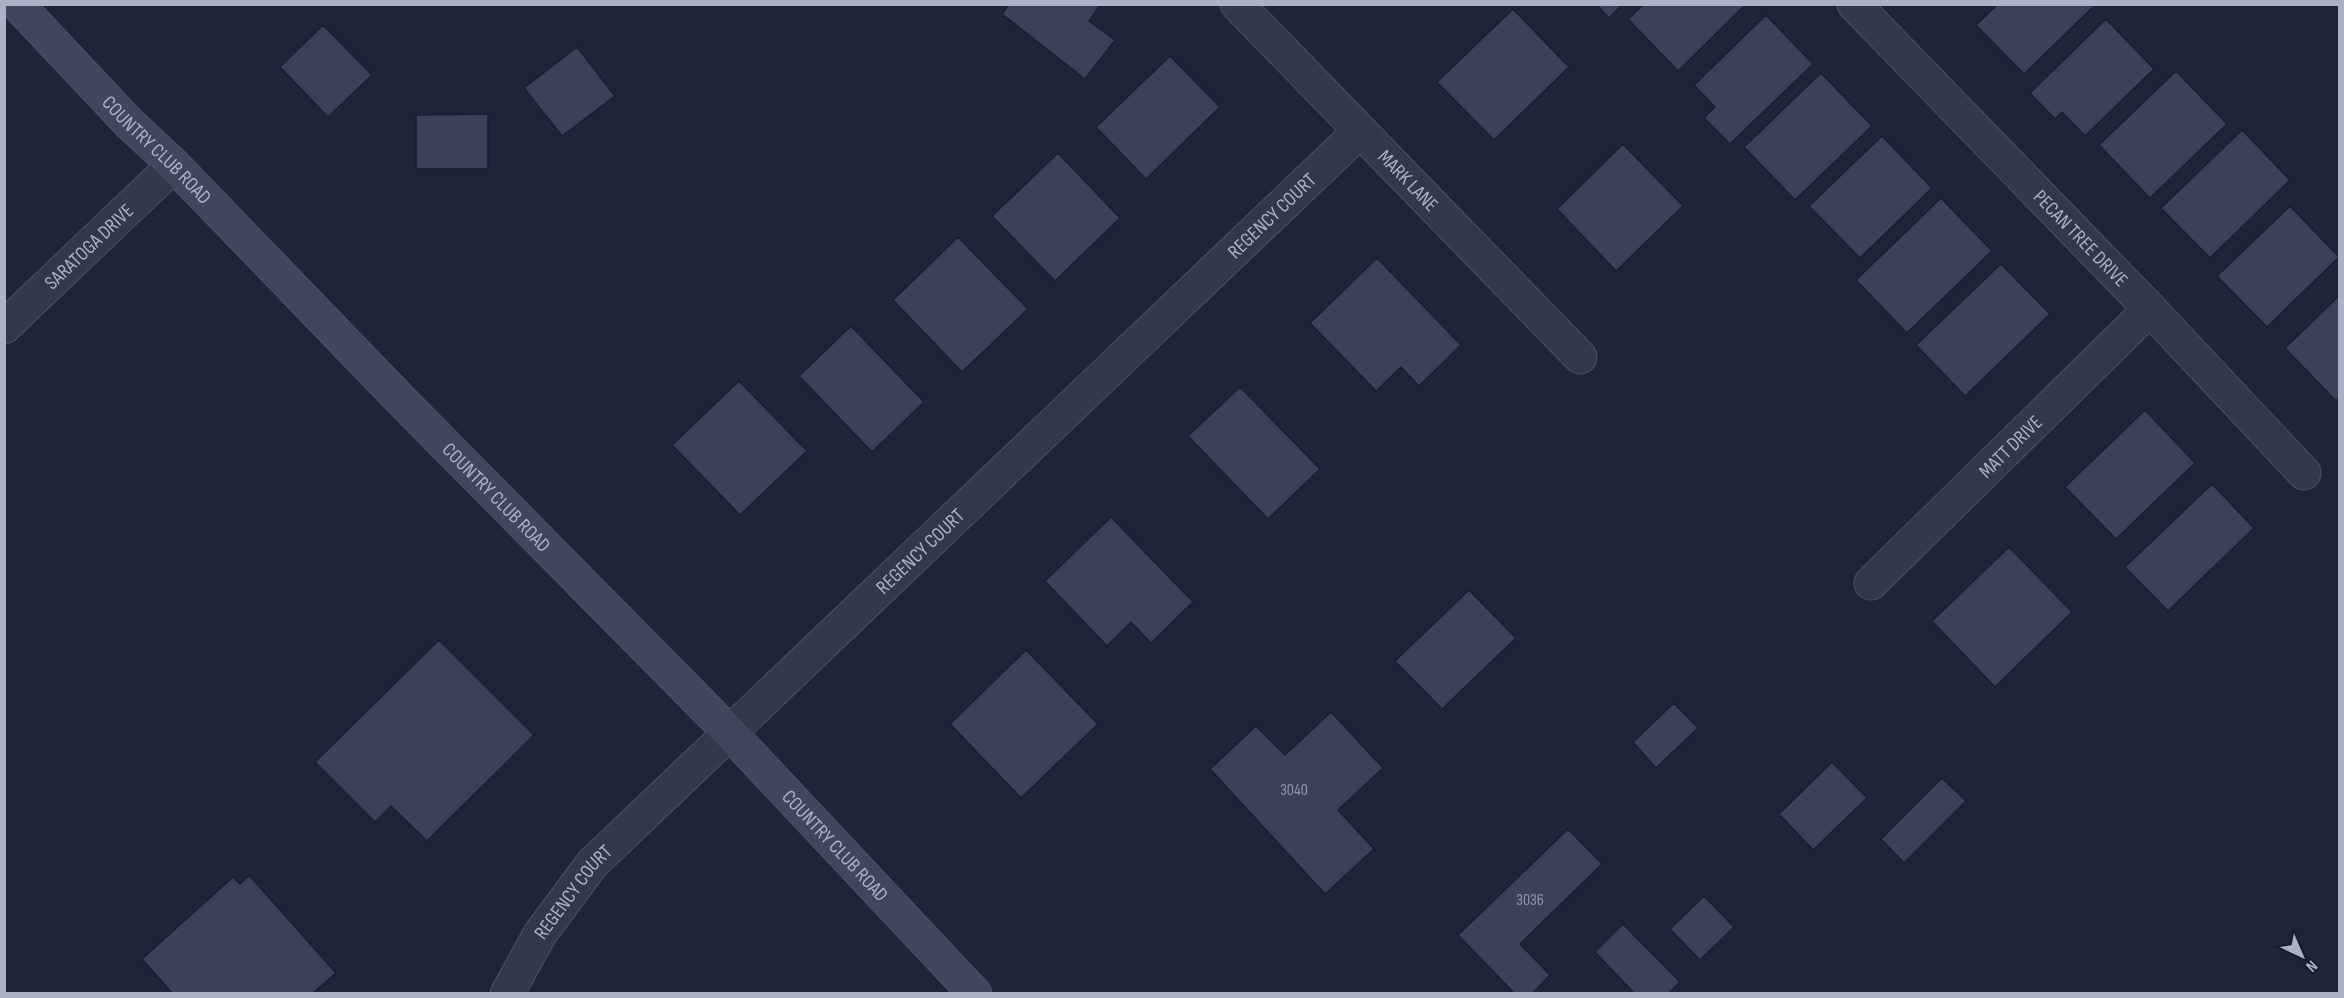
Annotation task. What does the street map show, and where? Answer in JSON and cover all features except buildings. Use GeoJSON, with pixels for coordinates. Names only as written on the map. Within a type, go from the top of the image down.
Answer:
{"type":"FeatureCollection","features":[{"type":"Feature","properties":{"kind":"main road","name":"COUNTRY CLUB ROAD"},"geometry":{"type":"LineString","coordinates":[[16,4],[129,123],[174,165],[398,397],[730,733],[975,993]]}},
{"type":"Feature","properties":{"kind":"street","name":"MARK LANE"},"geometry":{"type":"LineString","coordinates":[[1237,4],[1580,357]]}},
{"type":"Feature","properties":{"kind":"street","name":"PECAN TREE DRIVE"},"geometry":{"type":"LineString","coordinates":[[1854,4],[2150,309],[2304,473]]}},
{"type":"Feature","properties":{"kind":"street","name":"REGENCY COURT"},"geometry":{"type":"LineString","coordinates":[[507,993],[540,934],[592,864],[1359,132]]}},
{"type":"Feature","properties":{"kind":"street","name":"SARATOGA DRIVE"},"geometry":{"type":"LineString","coordinates":[[4,327],[174,165]]}},
{"type":"Feature","properties":{"kind":"street","name":"MATT DRIVE"},"geometry":{"type":"LineString","coordinates":[[1871,583],[2150,309]]}}]}
